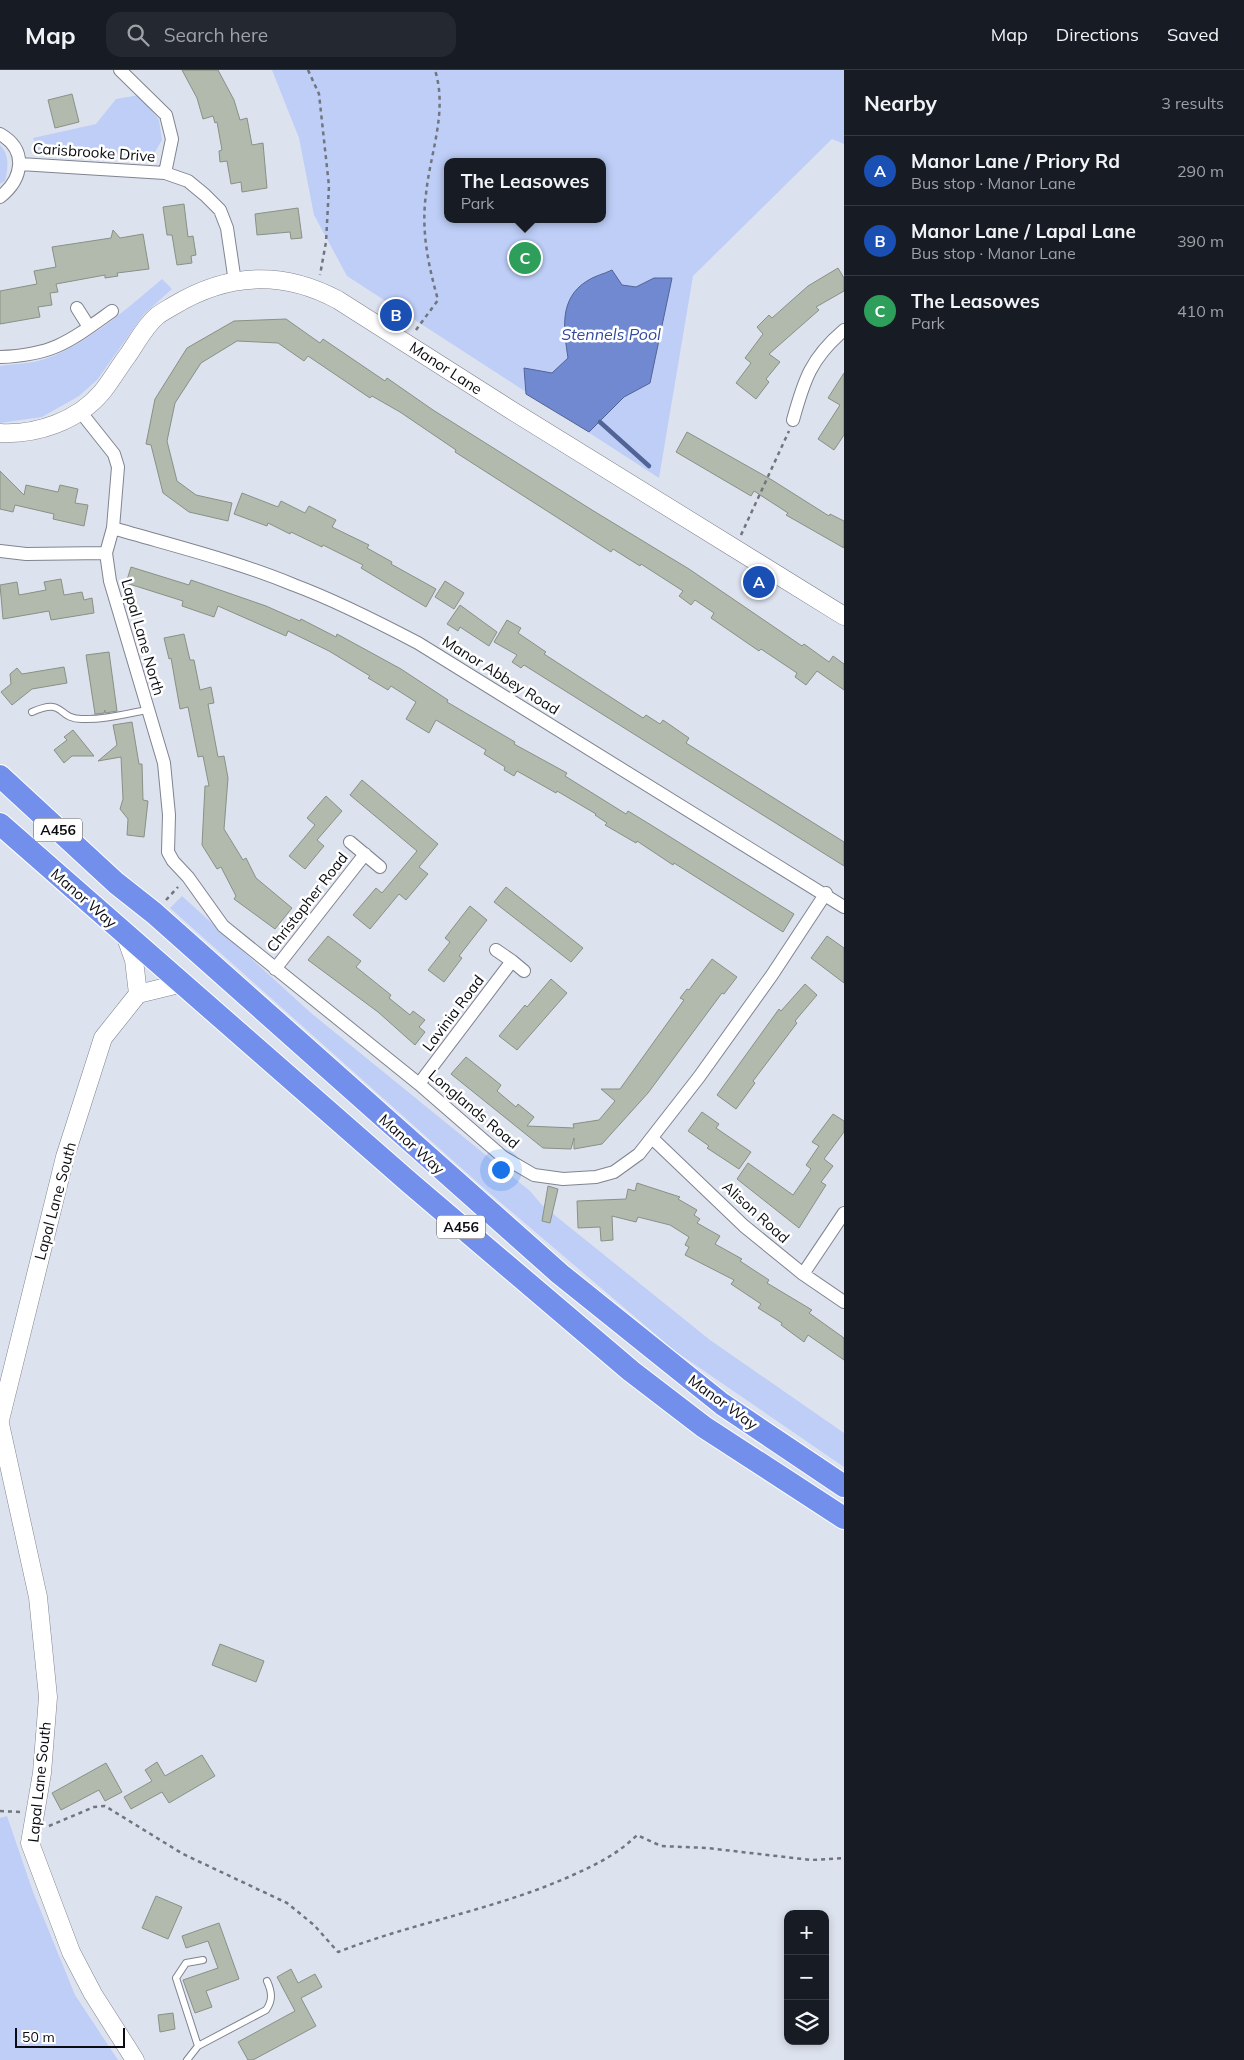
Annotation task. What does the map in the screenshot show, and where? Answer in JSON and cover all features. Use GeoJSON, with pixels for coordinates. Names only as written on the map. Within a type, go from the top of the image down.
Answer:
{"type":"FeatureCollection","features":[{"type":"Feature","properties":{"kind":"highway","name":"Manor Way"},"geometry":{"type":"LineString","coordinates":[[0,776],[116,884],[154,913],[560,1274],[722,1404],[844,1486]]}},
{"type":"Feature","properties":{"kind":"highway","name":"Manor Way"},"geometry":{"type":"LineString","coordinates":[[0,824],[432,1202],[631,1371],[704,1427],[844,1518]]}},
{"type":"Feature","properties":{"kind":"street","name":"Carisbrooke Drive"},"geometry":{"type":"LineString","coordinates":[[120,70],[166,115],[172,139],[165,173]]}},
{"type":"Feature","properties":{"kind":"street"},"geometry":{"type":"LineString","coordinates":[[0,134],[14,146],[20,164],[16,180],[0,197]]}},
{"type":"Feature","properties":{"kind":"street","name":"Carisbrooke Drive"},"geometry":{"type":"LineString","coordinates":[[20,164],[165,173],[188,182],[205,194],[220,210],[227,228],[235,282]]}},
{"type":"Feature","properties":{"kind":"street","name":"Manor Lane"},"geometry":{"type":"LineString","coordinates":[[0,434],[21,434],[67,419],[100,394],[157,315],[201,290],[252,279],[280,280],[318,289],[844,616]]}},
{"type":"Feature","properties":{"kind":"street"},"geometry":{"type":"LineString","coordinates":[[77,308],[90,327]]}},
{"type":"Feature","properties":{"kind":"street"},"geometry":{"type":"LineString","coordinates":[[0,357],[22,356],[62,346],[112,311]]}},
{"type":"Feature","properties":{"kind":"street"},"geometry":{"type":"LineString","coordinates":[[793,420],[801,393],[814,361],[844,330]]}},
{"type":"Feature","properties":{"kind":"street","name":"Lapal Lane North"},"geometry":{"type":"LineString","coordinates":[[79,410],[114,454],[118,467],[113,528],[106,553],[110,581],[164,763],[169,815],[168,852],[173,862],[188,877]]}},
{"type":"Feature","properties":{"kind":"street","name":"Manor Abbey Road"},"geometry":{"type":"LineString","coordinates":[[113,528],[248,568],[294,584],[360,613],[410,638],[826,894],[844,907]]}},
{"type":"Feature","properties":{"kind":"street"},"geometry":{"type":"LineString","coordinates":[[0,551],[26,554],[106,553]]}},
{"type":"Feature","properties":{"kind":"street","name":"Christopher Road"},"geometry":{"type":"LineString","coordinates":[[350,842],[380,867]]}},
{"type":"Feature","properties":{"kind":"street","name":"Christopher Road"},"geometry":{"type":"LineString","coordinates":[[275,969],[365,854]]}},
{"type":"Feature","properties":{"kind":"street","name":"Longlands Road"},"geometry":{"type":"LineString","coordinates":[[188,877],[222,926],[419,1084],[502,1157],[534,1175],[581,1180],[614,1172],[639,1154],[772,975],[826,894]]}},
{"type":"Feature","properties":{"kind":"street"},"geometry":{"type":"LineString","coordinates":[[124,932],[134,960],[138,994],[183,983]]}},
{"type":"Feature","properties":{"kind":"street"},"geometry":{"type":"LineString","coordinates":[[496,950],[524,972]]}},
{"type":"Feature","properties":{"kind":"street","name":"Lavinia Road"},"geometry":{"type":"LineString","coordinates":[[419,1084],[512,961]]}},
{"type":"Feature","properties":{"kind":"street","name":"Lapal Lane South"},"geometry":{"type":"LineString","coordinates":[[0,1420],[65,1157],[103,1038],[138,994]]}},
{"type":"Feature","properties":{"kind":"street","name":"Alison Road"},"geometry":{"type":"LineString","coordinates":[[652,1138],[744,1226],[803,1274],[844,1302]]}},
{"type":"Feature","properties":{"kind":"street"},"geometry":{"type":"LineString","coordinates":[[803,1274],[844,1214]]}},
{"type":"Feature","properties":{"kind":"street","name":"Lapal Lane South"},"geometry":{"type":"LineString","coordinates":[[0,1424],[38,1596],[48,1697],[42,1773],[30,1843],[71,1952],[93,1994],[135,2060]]}},
{"type":"Feature","properties":{"kind":"lane"},"geometry":{"type":"LineString","coordinates":[[32,712],[53,706],[59,708],[69,717],[79,720],[148,710]]}},
{"type":"Feature","properties":{"kind":"lane"},"geometry":{"type":"LineString","coordinates":[[198,2046],[176,1978],[186,1963],[203,1960]]}},
{"type":"Feature","properties":{"kind":"lane"},"geometry":{"type":"LineString","coordinates":[[187,2060],[198,2046],[266,2010],[271,2004],[272,1992],[267,1981]]}},
{"type":"Feature","properties":{"kind":"path"},"geometry":{"type":"LineString","coordinates":[[308,70],[319,94],[329,186],[326,242],[318,289]]}},
{"type":"Feature","properties":{"kind":"path"},"geometry":{"type":"LineString","coordinates":[[407,344],[438,300],[425,250],[424,218],[426,192],[436,146],[440,102],[440,88],[435,70]]}},
{"type":"Feature","properties":{"kind":"path"},"geometry":{"type":"LineString","coordinates":[[735,548],[793,420]]}},
{"type":"Feature","properties":{"kind":"path"},"geometry":{"type":"LineString","coordinates":[[32,1832],[94,1807],[105,1806],[183,1854],[287,1902],[314,1925],[338,1952],[401,1930],[536,1891],[616,1854],[637,1835],[661,1846],[707,1848],[811,1860],[844,1858]]}},
{"type":"Feature","properties":{"kind":"shaded area"},"geometry":{"type":"Polygon","coordinates":[[[272,70],[844,70],[844,144],[832,139],[693,276],[659,478],[347,276],[314,215],[299,138],[272,70]]]}},
{"type":"Feature","properties":{"kind":"shaded area"},"geometry":{"type":"Polygon","coordinates":[[[139,95],[159,120],[162,140],[155,152],[147,158],[113,153],[39,153],[33,138],[96,124],[116,99],[139,95]]]}},
{"type":"Feature","properties":{"kind":"shaded area"},"geometry":{"type":"Polygon","coordinates":[[[0,145],[7,157],[7,171],[5,181],[0,184],[0,145]]]}},
{"type":"Feature","properties":{"kind":"shaded area"},"geometry":{"type":"Polygon","coordinates":[[[162,279],[172,289],[144,314],[97,380],[79,396],[42,417],[0,423],[0,366],[38,361],[71,347],[104,326],[162,279]]]}},
{"type":"Feature","properties":{"kind":"shaded area"},"geometry":{"type":"Polygon","coordinates":[[[182,896],[311,1013],[530,1191],[542,1205],[710,1340],[844,1433],[844,1467],[675,1351],[486,1190],[170,908],[182,896]]]}},
{"type":"Feature","properties":{"kind":"shaded area"},"geometry":{"type":"Polygon","coordinates":[[[7,1816],[33,1892],[75,1995],[118,2060],[0,2060],[0,1818],[7,1816]]]}},
{"type":"Feature","properties":{"kind":"water","name":"Stennels Pool"},"geometry":{"type":"Polygon","coordinates":[[[612,270],[622,285],[636,287],[654,278],[672,278],[650,383],[624,397],[589,432],[526,394],[524,368],[552,373],[568,358],[565,316],[571,297],[587,281],[612,270]]]}},
{"type":"Feature","properties":{"kind":"building"},"geometry":{"type":"Polygon","coordinates":[[[182,70],[218,70],[234,100],[240,120],[247,118],[252,145],[263,143],[267,188],[242,192],[241,182],[231,184],[227,161],[220,162],[219,151],[222,150],[217,122],[215,123],[213,116],[203,119],[197,98],[182,70]]]}},
{"type":"Feature","properties":{"kind":"building"},"geometry":{"type":"Polygon","coordinates":[[[72,94],[79,122],[55,128],[48,100],[72,94]]]}},
{"type":"Feature","properties":{"kind":"building"},"geometry":{"type":"Polygon","coordinates":[[[184,204],[188,237],[193,236],[196,255],[191,256],[192,263],[177,265],[172,235],[167,235],[163,207],[184,204]]]}},
{"type":"Feature","properties":{"kind":"building"},"geometry":{"type":"Polygon","coordinates":[[[298,208],[302,238],[291,239],[290,232],[257,235],[255,214],[298,208]]]}},
{"type":"Feature","properties":{"kind":"building"},"geometry":{"type":"Polygon","coordinates":[[[113,230],[120,238],[143,234],[149,269],[117,273],[118,276],[105,278],[105,275],[56,284],[58,292],[50,293],[52,305],[38,307],[40,317],[0,324],[0,291],[37,284],[34,271],[56,267],[52,247],[111,238],[113,230]]]}},
{"type":"Feature","properties":{"kind":"building"},"geometry":{"type":"Polygon","coordinates":[[[838,268],[844,278],[844,291],[816,307],[819,310],[769,354],[780,362],[766,379],[769,382],[756,399],[736,383],[751,363],[745,358],[763,334],[757,327],[769,315],[772,318],[808,286],[838,268]]]}},
{"type":"Feature","properties":{"kind":"building"},"geometry":{"type":"Polygon","coordinates":[[[286,319],[320,343],[323,339],[385,381],[387,378],[433,410],[689,569],[802,646],[804,644],[829,662],[833,656],[844,664],[844,690],[817,671],[806,685],[795,677],[797,673],[761,649],[759,651],[711,618],[714,613],[695,600],[691,605],[679,596],[683,591],[641,564],[640,566],[613,549],[611,552],[455,452],[456,450],[400,412],[372,396],[370,398],[308,356],[304,361],[278,343],[237,341],[201,363],[175,403],[167,441],[177,481],[196,495],[232,503],[228,521],[189,512],[163,493],[151,445],[146,444],[155,399],[187,348],[234,321],[286,319]]]}},
{"type":"Feature","properties":{"kind":"building"},"geometry":{"type":"Polygon","coordinates":[[[844,373],[844,435],[834,450],[818,439],[840,405],[828,398],[844,373]]]}},
{"type":"Feature","properties":{"kind":"building"},"geometry":{"type":"Polygon","coordinates":[[[687,432],[772,480],[829,516],[830,514],[844,521],[844,548],[786,515],[788,513],[754,491],[751,496],[676,452],[687,432]]]}},
{"type":"Feature","properties":{"kind":"building"},"geometry":{"type":"Polygon","coordinates":[[[0,471],[24,495],[26,485],[58,492],[60,485],[78,489],[75,503],[88,505],[84,526],[53,519],[54,514],[15,505],[13,512],[0,509],[0,471]]]}},
{"type":"Feature","properties":{"kind":"building"},"geometry":{"type":"Polygon","coordinates":[[[242,493],[278,507],[281,501],[305,513],[309,506],[336,520],[332,527],[369,545],[367,548],[392,562],[391,564],[436,589],[426,607],[361,568],[363,565],[323,545],[322,547],[268,523],[267,526],[234,514],[242,493]]]}},
{"type":"Feature","properties":{"kind":"building"},"geometry":{"type":"Polygon","coordinates":[[[131,567],[189,585],[191,580],[266,606],[300,621],[301,619],[336,637],[337,634],[401,669],[448,700],[447,702],[515,742],[514,744],[567,773],[565,776],[626,814],[628,811],[794,914],[783,932],[674,863],[673,865],[637,841],[636,843],[605,825],[607,823],[596,814],[557,791],[556,793],[517,771],[514,776],[504,770],[505,767],[484,754],[486,750],[436,720],[429,733],[406,719],[416,702],[391,686],[388,690],[368,678],[370,676],[329,651],[288,631],[286,636],[218,606],[214,617],[182,606],[183,601],[126,583],[131,567]]]}},
{"type":"Feature","properties":{"kind":"building"},"geometry":{"type":"Polygon","coordinates":[[[61,579],[64,595],[82,592],[84,600],[92,598],[94,613],[51,620],[49,611],[3,619],[0,585],[17,582],[19,595],[46,590],[44,582],[61,579]]]}},
{"type":"Feature","properties":{"kind":"building"},"geometry":{"type":"Polygon","coordinates":[[[445,581],[464,593],[454,609],[435,597],[445,581]]]}},
{"type":"Feature","properties":{"kind":"building"},"geometry":{"type":"Polygon","coordinates":[[[460,605],[497,632],[489,646],[460,627],[458,631],[447,624],[460,605]]]}},
{"type":"Feature","properties":{"kind":"building"},"geometry":{"type":"Polygon","coordinates":[[[507,620],[521,628],[518,633],[546,652],[544,654],[643,718],[646,715],[660,724],[663,720],[689,738],[686,743],[844,842],[844,866],[524,665],[521,668],[512,662],[517,655],[494,642],[507,620]]]}},
{"type":"Feature","properties":{"kind":"building"},"geometry":{"type":"Polygon","coordinates":[[[184,634],[190,660],[194,660],[200,690],[211,687],[214,703],[208,704],[218,757],[224,756],[228,778],[224,829],[243,860],[246,858],[256,878],[292,908],[275,929],[234,899],[236,896],[221,867],[217,869],[202,845],[205,786],[209,786],[203,756],[198,757],[188,707],[180,709],[171,658],[169,659],[164,638],[184,634]]]}},
{"type":"Feature","properties":{"kind":"building"},"geometry":{"type":"Polygon","coordinates":[[[109,652],[117,711],[105,713],[105,710],[104,713],[95,714],[86,655],[109,652]]]}},
{"type":"Feature","properties":{"kind":"building"},"geometry":{"type":"Polygon","coordinates":[[[64,667],[67,683],[32,689],[12,705],[1,692],[11,684],[10,674],[17,668],[22,674],[64,667]]]}},
{"type":"Feature","properties":{"kind":"building"},"geometry":{"type":"Polygon","coordinates":[[[132,722],[139,764],[142,764],[143,800],[148,801],[144,837],[127,835],[128,819],[120,809],[123,799],[121,757],[98,761],[117,745],[113,725],[132,722]]]}},
{"type":"Feature","properties":{"kind":"building"},"geometry":{"type":"Polygon","coordinates":[[[73,730],[94,756],[72,756],[64,763],[54,750],[67,740],[64,737],[73,730]]]}},
{"type":"Feature","properties":{"kind":"building"},"geometry":{"type":"Polygon","coordinates":[[[362,780],[438,844],[419,867],[428,874],[406,900],[399,894],[370,929],[353,915],[376,888],[382,893],[417,851],[350,795],[362,780]]]}},
{"type":"Feature","properties":{"kind":"building"},"geometry":{"type":"Polygon","coordinates":[[[326,796],[342,811],[317,840],[324,846],[305,869],[289,856],[315,825],[307,818],[326,796]]]}},
{"type":"Feature","properties":{"kind":"building"},"geometry":{"type":"Polygon","coordinates":[[[506,887],[583,948],[571,962],[494,902],[506,887]]]}},
{"type":"Feature","properties":{"kind":"building"},"geometry":{"type":"Polygon","coordinates":[[[470,906],[487,920],[459,956],[462,958],[444,982],[428,970],[450,942],[445,938],[470,906]]]}},
{"type":"Feature","properties":{"kind":"building"},"geometry":{"type":"Polygon","coordinates":[[[328,936],[361,961],[356,967],[391,995],[389,998],[410,1015],[413,1011],[425,1020],[419,1027],[425,1032],[415,1045],[378,1012],[308,960],[328,936]]]}},
{"type":"Feature","properties":{"kind":"building"},"geometry":{"type":"Polygon","coordinates":[[[827,936],[844,948],[844,983],[811,958],[827,936]]]}},
{"type":"Feature","properties":{"kind":"building"},"geometry":{"type":"Polygon","coordinates":[[[712,959],[737,977],[724,994],[722,993],[648,1093],[602,1144],[574,1149],[574,1138],[571,1149],[543,1148],[451,1074],[466,1057],[501,1085],[497,1091],[516,1107],[518,1104],[534,1117],[527,1126],[574,1128],[573,1124],[599,1120],[615,1101],[601,1089],[620,1089],[684,1000],[680,998],[687,989],[689,990],[712,959]]]}},
{"type":"Feature","properties":{"kind":"building"},"geometry":{"type":"Polygon","coordinates":[[[551,979],[567,993],[517,1050],[499,1036],[525,1005],[527,1007],[551,979]]]}},
{"type":"Feature","properties":{"kind":"building"},"geometry":{"type":"Polygon","coordinates":[[[805,984],[817,995],[795,1021],[797,1023],[753,1081],[755,1083],[736,1109],[717,1095],[779,1009],[781,1011],[805,984]]]}},
{"type":"Feature","properties":{"kind":"building"},"geometry":{"type":"Polygon","coordinates":[[[702,1112],[719,1124],[716,1128],[751,1152],[739,1169],[707,1148],[709,1146],[688,1131],[702,1112]]]}},
{"type":"Feature","properties":{"kind":"building"},"geometry":{"type":"Polygon","coordinates":[[[833,1114],[844,1121],[844,1132],[824,1159],[833,1166],[821,1182],[826,1185],[799,1228],[737,1179],[748,1163],[793,1195],[811,1169],[806,1165],[819,1146],[812,1142],[833,1114]]]}},
{"type":"Feature","properties":{"kind":"building"},"geometry":{"type":"Polygon","coordinates":[[[637,1183],[680,1197],[678,1199],[697,1210],[694,1215],[700,1219],[697,1223],[720,1236],[715,1244],[742,1259],[740,1261],[769,1280],[767,1283],[812,1310],[809,1313],[844,1338],[844,1360],[808,1335],[804,1342],[781,1325],[782,1323],[758,1308],[761,1304],[731,1284],[734,1280],[685,1255],[689,1247],[685,1245],[689,1237],[670,1225],[638,1217],[636,1222],[612,1216],[613,1240],[601,1241],[600,1227],[578,1228],[577,1201],[626,1199],[628,1189],[635,1191],[637,1183]]]}},
{"type":"Feature","properties":{"kind":"building"},"geometry":{"type":"Polygon","coordinates":[[[548,1186],[558,1189],[550,1223],[542,1221],[548,1186]]]}},
{"type":"Feature","properties":{"kind":"building"},"geometry":{"type":"Polygon","coordinates":[[[220,1644],[264,1661],[256,1682],[212,1665],[220,1644]]]}},
{"type":"Feature","properties":{"kind":"building"},"geometry":{"type":"Polygon","coordinates":[[[202,1755],[215,1776],[169,1803],[162,1792],[131,1809],[124,1797],[152,1781],[145,1770],[157,1762],[165,1776],[202,1755]]]}},
{"type":"Feature","properties":{"kind":"building"},"geometry":{"type":"Polygon","coordinates":[[[106,1763],[122,1792],[105,1801],[99,1790],[61,1810],[52,1793],[106,1763]]]}},
{"type":"Feature","properties":{"kind":"building"},"geometry":{"type":"Polygon","coordinates":[[[156,1896],[182,1907],[168,1939],[142,1928],[156,1896]]]}},
{"type":"Feature","properties":{"kind":"building"},"geometry":{"type":"Polygon","coordinates":[[[219,1923],[239,1979],[206,1991],[212,2007],[195,2013],[183,1980],[218,1968],[208,1941],[186,1948],[182,1936],[219,1923]]]}},
{"type":"Feature","properties":{"kind":"building"},"geometry":{"type":"Polygon","coordinates":[[[291,1969],[298,1983],[315,1974],[322,1987],[301,1998],[316,2026],[253,2060],[248,2060],[238,2042],[295,2011],[277,1977],[291,1969]]]}},
{"type":"Feature","properties":{"kind":"building"},"geometry":{"type":"Polygon","coordinates":[[[173,2013],[175,2029],[160,2032],[158,2015],[173,2013]]]}},
{"type":"Feature","properties":{"kind":"waterway"},"geometry":{"type":"LineString","coordinates":[[600,422],[649,466]]}},
{"type":"Feature","properties":{"kind":"place","name":"The Leasowes"},"geometry":{"type":"Point","coordinates":[525,258]}},
{"type":"Feature","properties":{"kind":"place","name":"Manor Lane / Lapal Lane"},"geometry":{"type":"Point","coordinates":[396,315]}},
{"type":"Feature","properties":{"kind":"place","name":"Manor Lane / Priory Rd"},"geometry":{"type":"Point","coordinates":[759,582]}}]}
